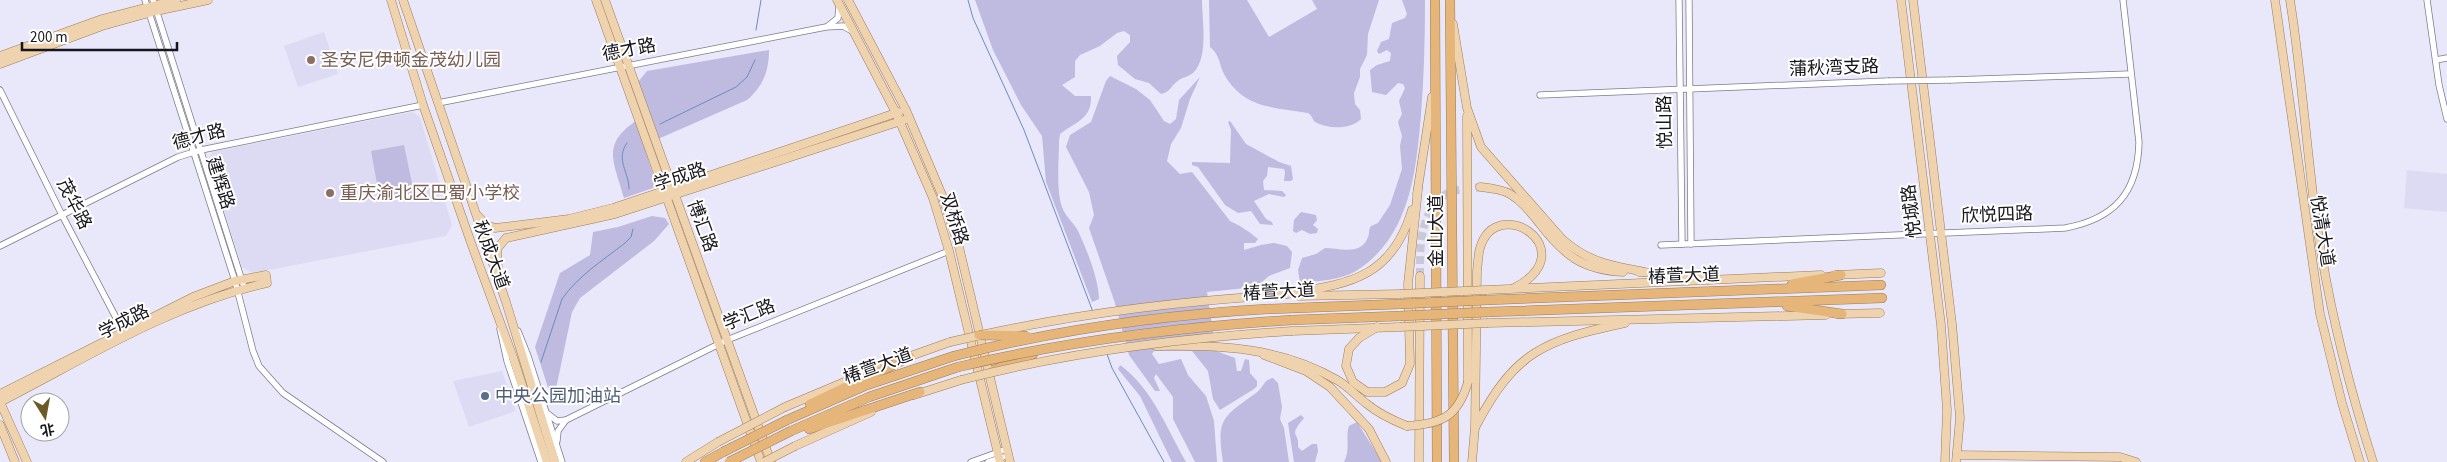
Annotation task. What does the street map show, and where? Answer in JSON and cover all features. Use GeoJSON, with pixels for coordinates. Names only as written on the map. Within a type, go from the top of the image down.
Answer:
{"type":"FeatureCollection","features":[{"type":"Feature","properties":{"kind":"highway","name":"金山大道"},"geometry":{"type":"LineString","coordinates":[[1435,0],[1437,462]]}},
{"type":"Feature","properties":{"kind":"highway","name":"金山大道"},"geometry":{"type":"LineString","coordinates":[[1450,0],[1454,462]]}},
{"type":"Feature","properties":{"kind":"highway"},"geometry":{"type":"LineString","coordinates":[[1764,290],[1841,274]]}},
{"type":"Feature","properties":{"kind":"highway","name":"椿萱大道"},"geometry":{"type":"LineString","coordinates":[[704,462],[765,431],[786,414],[954,356],[1045,336],[1199,313],[1400,299],[1487,300],[1881,285]]}},
{"type":"Feature","properties":{"kind":"highway","name":"椿萱大道"},"geometry":{"type":"LineString","coordinates":[[729,462],[771,441],[869,398],[958,367],[1048,347],[1151,332],[1292,320],[1882,298]]}},
{"type":"Feature","properties":{"kind":"highway"},"geometry":{"type":"LineString","coordinates":[[1765,302],[1842,314]]}},
{"type":"Feature","properties":{"kind":"highway"},"geometry":{"type":"LineString","coordinates":[[979,335],[1045,336]]}},
{"type":"Feature","properties":{"kind":"highway"},"geometry":{"type":"LineString","coordinates":[[989,372],[1048,347]]}},
{"type":"Feature","properties":{"kind":"highway"},"geometry":{"type":"LineString","coordinates":[[786,414],[910,357]]}},
{"type":"Feature","properties":{"kind":"highway"},"geometry":{"type":"LineString","coordinates":[[791,433],[920,392]]}},
{"type":"Feature","properties":{"kind":"main road"},"geometry":{"type":"LineString","coordinates":[[131,11],[140,0]]}},
{"type":"Feature","properties":{"kind":"main road"},"geometry":{"type":"LineString","coordinates":[[0,56],[102,19],[176,0]]}},
{"type":"Feature","properties":{"kind":"main road"},"geometry":{"type":"LineString","coordinates":[[0,64],[151,6],[208,0]]}},
{"type":"Feature","properties":{"kind":"main road","name":"秋成大道"},"geometry":{"type":"LineString","coordinates":[[391,0],[423,106],[514,360],[547,462]]}},
{"type":"Feature","properties":{"kind":"main road","name":"秋成大道"},"geometry":{"type":"LineString","coordinates":[[403,0],[501,286],[555,462]]}},
{"type":"Feature","properties":{"kind":"main road","name":"博汇路"},"geometry":{"type":"LineString","coordinates":[[596,0],[674,191],[771,462]]}},
{"type":"Feature","properties":{"kind":"main road","name":"博汇路"},"geometry":{"type":"LineString","coordinates":[[605,0],[624,67],[665,194],[762,462]]}},
{"type":"Feature","properties":{"kind":"main road","name":"双桥路"},"geometry":{"type":"LineString","coordinates":[[848,0],[910,118],[942,195],[959,247],[1008,455]]}},
{"type":"Feature","properties":{"kind":"main road","name":"悦城路"},"geometry":{"type":"LineString","coordinates":[[1901,0],[1941,325],[1948,418],[1945,462]]}},
{"type":"Feature","properties":{"kind":"main road","name":"悦城路"},"geometry":{"type":"LineString","coordinates":[[1913,0],[1942,232],[1960,418],[1956,458]]}},
{"type":"Feature","properties":{"kind":"main road","name":"悦清大道"},"geometry":{"type":"LineString","coordinates":[[2275,0],[2320,314],[2342,403],[2360,462]]}},
{"type":"Feature","properties":{"kind":"main road","name":"悦清大道"},"geometry":{"type":"LineString","coordinates":[[2290,0],[2315,212],[2332,311],[2353,400],[2373,462]]}},
{"type":"Feature","properties":{"kind":"main road","name":"双桥路"},"geometry":{"type":"LineString","coordinates":[[838,1],[900,121],[933,198],[949,251],[999,457]]}},
{"type":"Feature","properties":{"kind":"main road"},"geometry":{"type":"LineString","coordinates":[[1450,14],[1467,108],[1481,147],[1562,239],[1592,260],[1644,272]]}},
{"type":"Feature","properties":{"kind":"main road"},"geometry":{"type":"LineString","coordinates":[[1377,327],[1359,338],[1349,348],[1346,366],[1353,382],[1367,392],[1385,392],[1402,382],[1410,364],[1408,284],[1418,189],[1436,75]]}},
{"type":"Feature","properties":{"kind":"main road"},"geometry":{"type":"LineString","coordinates":[[1132,347],[1208,345],[1244,348],[1307,368],[1340,381],[1367,405],[1389,419],[1407,426],[1428,425],[1446,417],[1462,400],[1468,382],[1467,108]]}},
{"type":"Feature","properties":{"kind":"main road","name":"学成路"},"geometry":{"type":"LineString","coordinates":[[501,286],[496,248],[506,238],[596,220],[906,110]]}},
{"type":"Feature","properties":{"kind":"main road","name":"学成路"},"geometry":{"type":"LineString","coordinates":[[674,191],[910,118]]}},
{"type":"Feature","properties":{"kind":"main road"},"geometry":{"type":"LineString","coordinates":[[1480,187],[1500,190],[1520,202],[1558,247],[1573,259],[1590,267],[1609,271],[1747,279]]}},
{"type":"Feature","properties":{"kind":"main road"},"geometry":{"type":"LineString","coordinates":[[1276,296],[1342,284],[1356,279],[1379,264],[1389,255],[1404,231],[1418,189]]}},
{"type":"Feature","properties":{"kind":"main road","name":"学成路"},"geometry":{"type":"LineString","coordinates":[[475,213],[486,225],[495,228],[594,214],[665,194]]}},
{"type":"Feature","properties":{"kind":"main road"},"geometry":{"type":"LineString","coordinates":[[1472,462],[1475,427],[1476,271],[1480,247],[1490,231],[1508,224],[1528,228],[1540,243],[1541,262],[1531,279],[1512,289]]}},
{"type":"Feature","properties":{"kind":"main road"},"geometry":{"type":"LineString","coordinates":[[910,357],[950,342],[979,335],[1042,322],[1144,306],[1266,296],[1400,299],[1486,290],[1881,273]]}},
{"type":"Feature","properties":{"kind":"main road"},"geometry":{"type":"LineString","coordinates":[[1419,462],[1420,276]]}},
{"type":"Feature","properties":{"kind":"main road","name":"学成路"},"geometry":{"type":"LineString","coordinates":[[0,394],[193,297],[239,280],[266,279],[171,314],[0,402]]}},
{"type":"Feature","properties":{"kind":"main road"},"geometry":{"type":"LineString","coordinates":[[762,462],[920,392],[989,372],[1050,359],[1132,347],[1238,334],[1377,327],[1880,313]]}},
{"type":"Feature","properties":{"kind":"main road"},"geometry":{"type":"LineString","coordinates":[[1475,427],[1492,396],[1516,366],[1551,342],[1591,330],[1643,319]]}},
{"type":"Feature","properties":{"kind":"main road"},"geometry":{"type":"LineString","coordinates":[[1307,368],[1330,388],[1369,428],[1386,462]]}},
{"type":"Feature","properties":{"kind":"main road"},"geometry":{"type":"LineString","coordinates":[[0,402],[27,462]]}},
{"type":"Feature","properties":{"kind":"main road"},"geometry":{"type":"LineString","coordinates":[[686,462],[718,442],[786,414]]}},
{"type":"Feature","properties":{"kind":"main road"},"geometry":{"type":"LineString","coordinates":[[0,425],[15,462]]}},
{"type":"Feature","properties":{"kind":"main road"},"geometry":{"type":"LineString","coordinates":[[1956,458],[2120,457],[2136,462]]}},
{"type":"Feature","properties":{"kind":"street","name":"悦山路"},"geometry":{"type":"LineString","coordinates":[[1679,0],[1682,244]]}},
{"type":"Feature","properties":{"kind":"street","name":"悦山路"},"geometry":{"type":"LineString","coordinates":[[1689,0],[1691,244]]}},
{"type":"Feature","properties":{"kind":"street","name":"欣悦四路"},"geometry":{"type":"LineString","coordinates":[[1661,245],[2065,228],[2084,224],[2101,217],[2113,209],[2131,185],[2139,157],[2139,142],[2123,0]]}},
{"type":"Feature","properties":{"kind":"street"},"geometry":{"type":"LineString","coordinates":[[2427,0],[2447,119]]}},
{"type":"Feature","properties":{"kind":"street"},"geometry":{"type":"LineString","coordinates":[[826,27],[838,18],[838,1]]}},
{"type":"Feature","properties":{"kind":"street","name":"建辉路"},"geometry":{"type":"LineString","coordinates":[[151,6],[201,150],[239,280],[253,351],[260,366],[269,379],[283,393],[383,462]]}},
{"type":"Feature","properties":{"kind":"street","name":"建辉路"},"geometry":{"type":"LineString","coordinates":[[151,6],[194,152],[239,280]]}},
{"type":"Feature","properties":{"kind":"street","name":"德才路"},"geometry":{"type":"LineString","coordinates":[[438,103],[826,27],[843,26],[853,31]]}},
{"type":"Feature","properties":{"kind":"street"},"geometry":{"type":"LineString","coordinates":[[2436,60],[2447,58]]}},
{"type":"Feature","properties":{"kind":"street","name":"蒲秋湾支路"},"geometry":{"type":"LineString","coordinates":[[1540,95],[1680,88],[2130,74]]}},
{"type":"Feature","properties":{"kind":"street","name":"茂华路"},"geometry":{"type":"LineString","coordinates":[[0,90],[123,331]]}},
{"type":"Feature","properties":{"kind":"street","name":"德才路"},"geometry":{"type":"LineString","coordinates":[[0,246],[162,164],[194,152],[423,106]]}},
{"type":"Feature","properties":{"kind":"street","name":"学汇路"},"geometry":{"type":"LineString","coordinates":[[566,420],[727,340],[949,251]]}},
{"type":"Feature","properties":{"kind":"street"},"geometry":{"type":"LineString","coordinates":[[506,302],[528,356],[562,462]]}},
{"type":"Feature","properties":{"kind":"street"},"geometry":{"type":"LineString","coordinates":[[493,303],[507,361],[540,462]]}},
{"type":"Feature","properties":{"kind":"street"},"geometry":{"type":"LineString","coordinates":[[547,413],[553,419],[566,420]]}},
{"type":"Feature","properties":{"kind":"street"},"geometry":{"type":"LineString","coordinates":[[557,445],[558,431],[566,420]]}},
{"type":"Feature","properties":{"kind":"street"},"geometry":{"type":"LineString","coordinates":[[971,462],[1008,455]]}},
{"type":"Feature","properties":{"kind":"street"},"geometry":{"type":"LineString","coordinates":[[988,462],[999,457]]}},
{"type":"Feature","properties":{"kind":"shaded area"},"geometry":{"type":"Polygon","coordinates":[[[975,0],[1202,0],[1204,38],[1198,66],[1193,73],[1176,82],[1167,92],[1161,94],[1149,83],[1135,79],[1118,65],[1117,56],[1130,42],[1130,35],[1124,31],[1117,33],[1100,46],[1080,55],[1075,61],[1075,77],[1062,85],[1075,96],[1091,96],[1091,104],[1086,115],[1060,134],[1058,175],[1062,207],[1077,229],[1094,273],[1099,299],[1092,302],[1046,182],[1042,136],[1021,105],[993,50],[975,0]]]}},
{"type":"Feature","properties":{"kind":"shaded area"},"geometry":{"type":"Polygon","coordinates":[[[1209,0],[1247,0],[1269,37],[1317,9],[1312,0],[1379,0],[1368,34],[1367,55],[1360,69],[1360,77],[1354,93],[1355,104],[1360,110],[1361,119],[1345,127],[1326,126],[1315,122],[1308,113],[1260,104],[1241,94],[1224,74],[1218,56],[1210,47],[1209,0]]]}},
{"type":"Feature","properties":{"kind":"shaded area"},"geometry":{"type":"Polygon","coordinates":[[[1402,0],[1425,0],[1421,115],[1416,159],[1407,202],[1399,222],[1388,240],[1374,257],[1356,271],[1322,281],[1300,283],[1298,270],[1302,258],[1316,254],[1325,248],[1349,250],[1361,247],[1368,237],[1371,226],[1378,223],[1390,205],[1402,169],[1400,146],[1402,136],[1398,122],[1402,114],[1399,101],[1405,88],[1403,84],[1398,83],[1386,95],[1372,92],[1370,70],[1377,65],[1390,61],[1391,53],[1387,50],[1379,54],[1377,51],[1381,42],[1389,39],[1392,23],[1405,18],[1407,14],[1402,0]]]}},
{"type":"Feature","properties":{"kind":"shaded area","name":"圣安尼伊顿金茂幼儿园"},"geometry":{"type":"Polygon","coordinates":[[[324,32],[338,74],[298,87],[284,46],[324,32]]]}},
{"type":"Feature","properties":{"kind":"shaded area"},"geometry":{"type":"Polygon","coordinates":[[[769,50],[768,65],[764,78],[753,95],[747,100],[658,139],[638,82],[647,71],[769,50]]]}},
{"type":"Feature","properties":{"kind":"shaded area"},"geometry":{"type":"Polygon","coordinates":[[[1110,76],[1136,89],[1150,100],[1164,121],[1170,124],[1176,119],[1179,100],[1200,77],[1190,99],[1181,128],[1171,144],[1167,161],[1180,174],[1192,172],[1230,221],[1258,239],[1255,243],[1244,243],[1244,250],[1274,243],[1287,246],[1292,252],[1290,268],[1269,276],[1256,287],[1207,292],[1216,351],[1235,358],[1237,371],[1241,371],[1245,359],[1249,360],[1250,373],[1257,381],[1257,386],[1254,389],[1220,410],[1213,399],[1208,371],[1192,351],[1154,351],[1152,354],[1159,364],[1181,359],[1188,375],[1206,396],[1214,421],[1217,462],[1195,462],[1173,419],[1173,397],[1156,374],[1154,378],[1160,391],[1155,391],[1129,355],[1115,303],[1089,228],[1094,215],[1089,192],[1066,147],[1070,135],[1091,122],[1106,81],[1110,76]]]}},
{"type":"Feature","properties":{"kind":"shaded area","name":"重庆渝北区巴蜀小学校"},"geometry":{"type":"Polygon","coordinates":[[[412,112],[420,117],[452,225],[446,236],[253,273],[242,267],[208,160],[212,152],[412,112]]]}},
{"type":"Feature","properties":{"kind":"shaded area"},"geometry":{"type":"Polygon","coordinates":[[[636,121],[655,181],[653,188],[624,198],[614,165],[614,147],[618,138],[636,121]]]}},
{"type":"Feature","properties":{"kind":"shaded area"},"geometry":{"type":"Polygon","coordinates":[[[1230,121],[1246,144],[1279,162],[1291,166],[1293,179],[1291,181],[1284,181],[1284,169],[1268,167],[1267,176],[1263,181],[1264,190],[1282,191],[1286,195],[1284,197],[1269,194],[1254,201],[1266,219],[1272,222],[1273,225],[1260,224],[1251,211],[1238,213],[1225,205],[1198,167],[1192,165],[1192,162],[1230,163],[1231,130],[1228,122],[1230,121]]]}},
{"type":"Feature","properties":{"kind":"shaded area"},"geometry":{"type":"Polygon","coordinates":[[[404,145],[414,193],[380,200],[371,151],[404,145]]]}},
{"type":"Feature","properties":{"kind":"shaded area"},"geometry":{"type":"Polygon","coordinates":[[[2407,170],[2447,174],[2447,212],[2404,208],[2407,170]]]}},
{"type":"Feature","properties":{"kind":"shaded area"},"geometry":{"type":"Polygon","coordinates":[[[1301,212],[1316,215],[1317,220],[1313,225],[1318,229],[1317,233],[1310,234],[1302,230],[1296,233],[1293,231],[1294,220],[1301,212]]]}},
{"type":"Feature","properties":{"kind":"shaded area"},"geometry":{"type":"Polygon","coordinates":[[[652,216],[665,218],[669,224],[654,241],[580,298],[572,312],[553,403],[535,347],[560,273],[590,255],[593,232],[618,227],[652,216]]]}},
{"type":"Feature","properties":{"kind":"shaded area"},"geometry":{"type":"Polygon","coordinates":[[[1120,365],[1131,374],[1150,397],[1186,462],[1172,462],[1140,396],[1118,369],[1120,365]]]}},
{"type":"Feature","properties":{"kind":"shaded area","name":"中央公园加油站"},"geometry":{"type":"Polygon","coordinates":[[[502,371],[516,411],[469,427],[453,381],[502,371]]]}},
{"type":"Feature","properties":{"kind":"shaded area"},"geometry":{"type":"Polygon","coordinates":[[[1273,378],[1278,383],[1282,407],[1280,419],[1284,428],[1289,462],[1223,462],[1221,436],[1224,420],[1268,380],[1273,378]]]}},
{"type":"Feature","properties":{"kind":"shaded area"},"geometry":{"type":"Polygon","coordinates":[[[1301,415],[1304,418],[1295,432],[1298,447],[1302,451],[1312,444],[1317,444],[1318,451],[1315,462],[1294,462],[1288,423],[1301,415]]]}},
{"type":"Feature","properties":{"kind":"shaded area"},"geometry":{"type":"Polygon","coordinates":[[[1357,422],[1382,462],[1344,462],[1347,452],[1349,426],[1357,422]]]}},
{"type":"Feature","properties":{"kind":"waterway"},"geometry":{"type":"LineString","coordinates":[[756,30],[761,0]]}},
{"type":"Feature","properties":{"kind":"waterway"},"geometry":{"type":"LineString","coordinates":[[968,0],[973,18],[1024,130],[1093,312]]}},
{"type":"Feature","properties":{"kind":"waterway"},"geometry":{"type":"LineString","coordinates":[[660,124],[736,87],[747,77],[755,60]]}},
{"type":"Feature","properties":{"kind":"waterway"},"geometry":{"type":"LineString","coordinates":[[627,143],[622,160],[629,189]]}},
{"type":"Feature","properties":{"kind":"waterway"},"geometry":{"type":"LineString","coordinates":[[541,362],[562,299],[583,276],[625,243],[631,237],[633,229]]}},
{"type":"Feature","properties":{"kind":"waterway"},"geometry":{"type":"LineString","coordinates":[[1107,354],[1112,368],[1164,462]]}},
{"type":"Feature","properties":{"kind":"tunnel"},"geometry":{"type":"LineString","coordinates":[[1420,276],[1420,253],[1423,231],[1426,220],[1437,202],[1449,192],[1480,187]]}},
{"type":"Feature","properties":{"kind":"place","name":"圣安尼伊顿金茂幼儿园"},"geometry":{"type":"Point","coordinates":[311,60]}},
{"type":"Feature","properties":{"kind":"place","name":"重庆渝北区巴蜀小学校"},"geometry":{"type":"Point","coordinates":[330,193]}},
{"type":"Feature","properties":{"kind":"place","name":"中央公园加油站"},"geometry":{"type":"Point","coordinates":[485,396]}}]}
